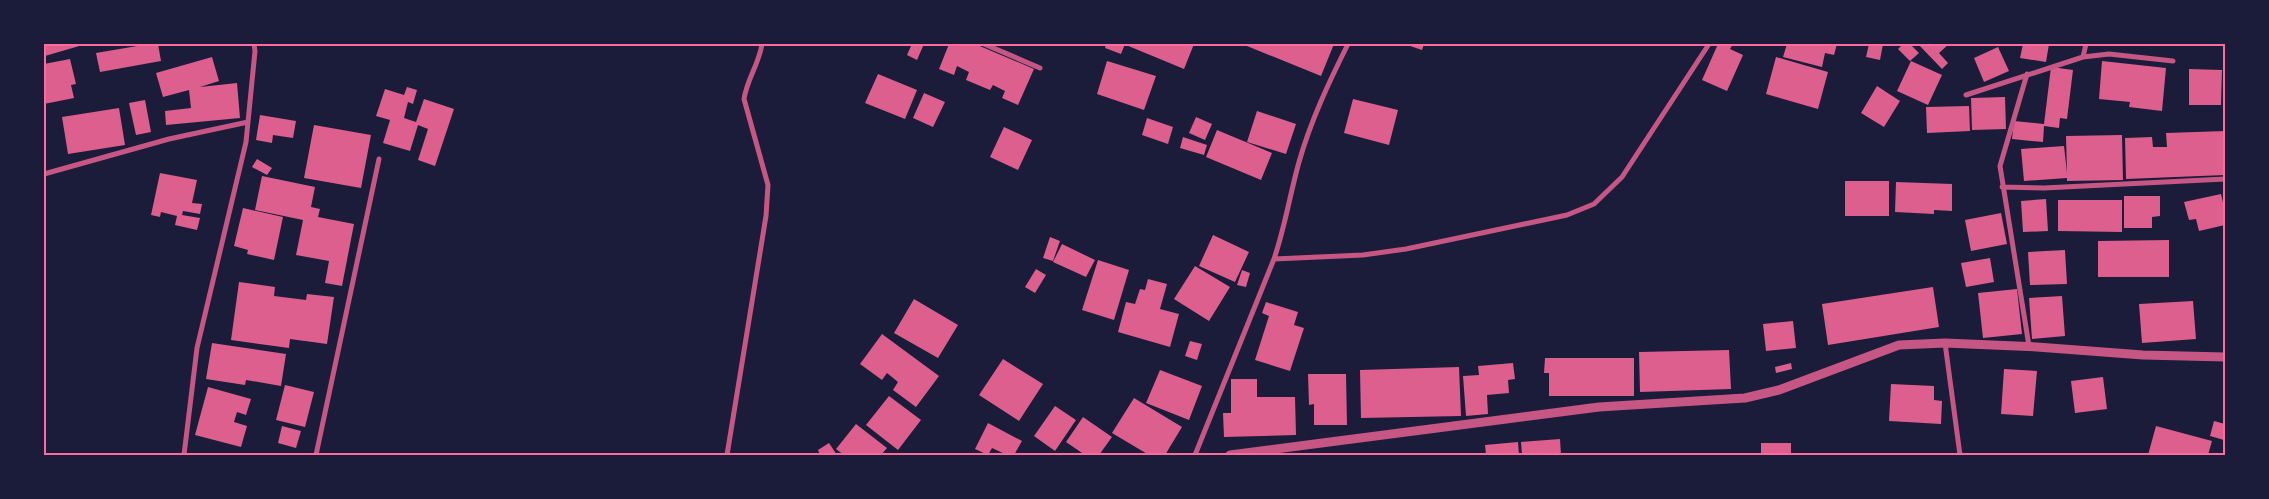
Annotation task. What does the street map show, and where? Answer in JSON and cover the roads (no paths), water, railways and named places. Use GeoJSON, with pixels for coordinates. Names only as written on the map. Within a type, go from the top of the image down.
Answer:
{"type":"FeatureCollection","features":[{"type":"Feature","properties":{"kind":"street"},"geometry":{"type":"LineString","coordinates":[[184,455],[197,348],[246,142],[255,51],[254,44]]}},
{"type":"Feature","properties":{"kind":"street"},"geometry":{"type":"LineString","coordinates":[[727,455],[766,216],[768,185],[744,99],[746,86],[760,57],[762,44]]}},
{"type":"Feature","properties":{"kind":"street"},"geometry":{"type":"LineString","coordinates":[[984,44],[1040,68]]}},
{"type":"Feature","properties":{"kind":"street"},"geometry":{"type":"LineString","coordinates":[[1195,455],[1274,259],[1281,238],[1299,162],[1317,108],[1348,44]]}},
{"type":"Feature","properties":{"kind":"street"},"geometry":{"type":"LineString","coordinates":[[1274,259],[1363,255],[1406,249],[1567,215],[1594,204],[1622,178],[1709,44]]}},
{"type":"Feature","properties":{"kind":"street"},"geometry":{"type":"LineString","coordinates":[[2083,57],[2086,44]]}},
{"type":"Feature","properties":{"kind":"street"},"geometry":{"type":"LineString","coordinates":[[1966,95],[2083,57],[2109,54],[2174,61]]}},
{"type":"Feature","properties":{"kind":"street"},"geometry":{"type":"LineString","coordinates":[[2027,74],[2000,166],[2029,346]]}},
{"type":"Feature","properties":{"kind":"street"},"geometry":{"type":"LineString","coordinates":[[44,174],[169,140],[248,122]]}},
{"type":"Feature","properties":{"kind":"street"},"geometry":{"type":"LineString","coordinates":[[316,455],[379,159]]}},
{"type":"Feature","properties":{"kind":"street"},"geometry":{"type":"LineString","coordinates":[[2002,187],[2044,188],[2225,179]]}},
{"type":"Feature","properties":{"kind":"street"},"geometry":{"type":"LineString","coordinates":[[1945,343],[1960,455]]}},
{"type":"Feature","properties":{"kind":"street"},"geometry":{"type":"LineString","coordinates":[[1230,455],[1598,407],[1745,398],[1779,390],[1899,345],[1945,343],[2029,346],[2143,355],[2225,357]]}}]}
